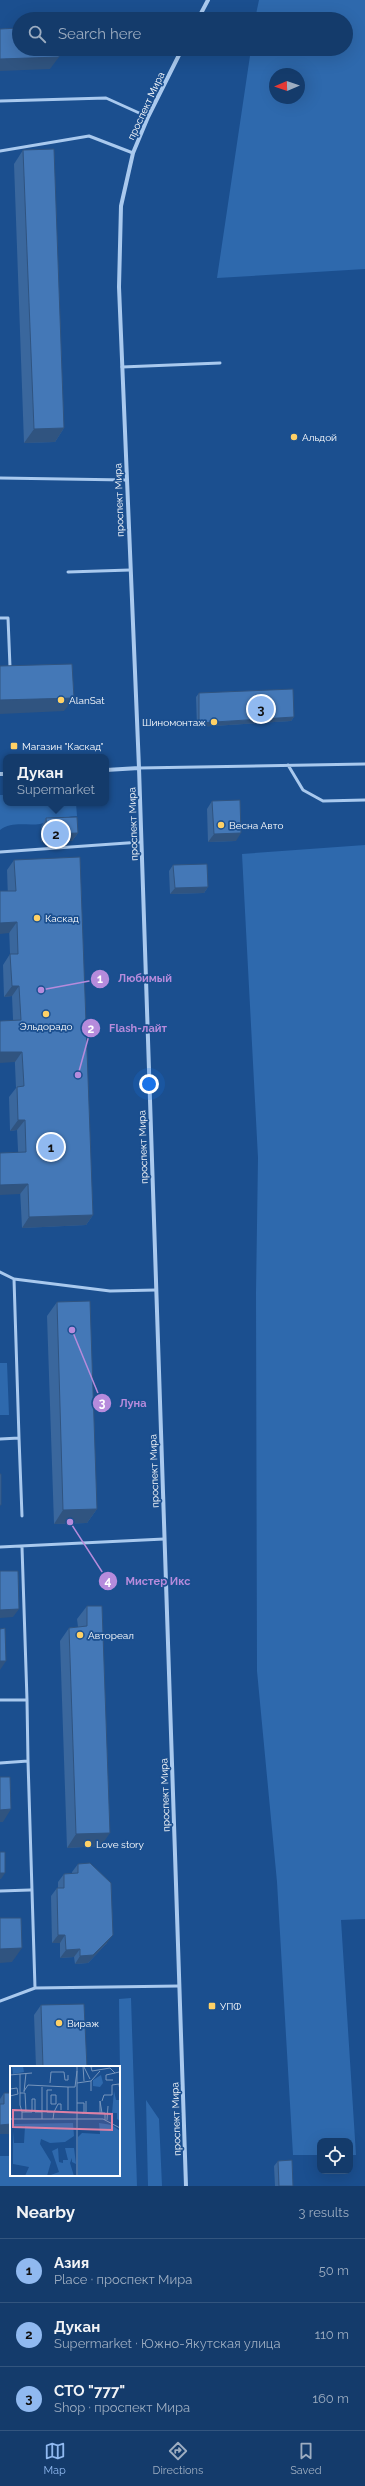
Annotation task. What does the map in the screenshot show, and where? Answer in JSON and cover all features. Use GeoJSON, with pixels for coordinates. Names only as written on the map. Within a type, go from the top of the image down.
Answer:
{"type":"FeatureCollection","features":[{"type":"Feature","properties":{"kind":"street"},"geometry":{"type":"LineString","coordinates":[[202,12],[208,0]]}},
{"type":"Feature","properties":{"kind":"street","name":"проспект Мира"},"geometry":{"type":"LineString","coordinates":[[178,56],[148,117],[133,153],[121,206],[119,287],[139,768],[186,2186]]}},
{"type":"Feature","properties":{"kind":"street"},"geometry":{"type":"LineString","coordinates":[[109,770],[139,768]]}},
{"type":"Feature","properties":{"kind":"lane"},"geometry":{"type":"LineString","coordinates":[[0,101],[106,98],[148,117]]}},
{"type":"Feature","properties":{"kind":"lane"},"geometry":{"type":"LineString","coordinates":[[0,151],[89,136],[133,153]]}},
{"type":"Feature","properties":{"kind":"lane"},"geometry":{"type":"LineString","coordinates":[[122,367],[220,363]]}},
{"type":"Feature","properties":{"kind":"lane"},"geometry":{"type":"LineString","coordinates":[[0,478],[126,480]]}},
{"type":"Feature","properties":{"kind":"lane"},"geometry":{"type":"LineString","coordinates":[[68,572],[130,570]]}},
{"type":"Feature","properties":{"kind":"lane"},"geometry":{"type":"LineString","coordinates":[[0,618],[8,618],[10,667]]}},
{"type":"Feature","properties":{"kind":"lane"},"geometry":{"type":"LineString","coordinates":[[139,768],[365,764]]}},
{"type":"Feature","properties":{"kind":"lane"},"geometry":{"type":"LineString","coordinates":[[288,766],[303,790],[323,801],[365,800]]}},
{"type":"Feature","properties":{"kind":"lane"},"geometry":{"type":"LineString","coordinates":[[0,852],[141,842]]}},
{"type":"Feature","properties":{"kind":"lane"},"geometry":{"type":"LineString","coordinates":[[0,1272],[14,1279],[110,1291],[156,1290]]}},
{"type":"Feature","properties":{"kind":"lane"},"geometry":{"type":"LineString","coordinates":[[14,1279],[22,1516]]}},
{"type":"Feature","properties":{"kind":"lane"},"geometry":{"type":"LineString","coordinates":[[0,1439],[19,1438]]}},
{"type":"Feature","properties":{"kind":"lane"},"geometry":{"type":"LineString","coordinates":[[0,1547],[164,1539]]}},
{"type":"Feature","properties":{"kind":"lane"},"geometry":{"type":"LineString","coordinates":[[22,1547],[27,1700],[30,1890],[35,1988]]}},
{"type":"Feature","properties":{"kind":"lane"},"geometry":{"type":"LineString","coordinates":[[0,1700],[27,1700]]}},
{"type":"Feature","properties":{"kind":"lane"},"geometry":{"type":"LineString","coordinates":[[0,1763],[28,1761]]}},
{"type":"Feature","properties":{"kind":"lane"},"geometry":{"type":"LineString","coordinates":[[0,1891],[30,1890]]}},
{"type":"Feature","properties":{"kind":"lane"},"geometry":{"type":"LineString","coordinates":[[0,2001],[35,1988],[179,1986]]}},
{"type":"Feature","properties":{"kind":"shaded area"},"geometry":{"type":"Polygon","coordinates":[[[259,0],[365,0],[365,269],[217,278],[250,56],[353,56],[353,12],[256,12],[259,0]]]}},
{"type":"Feature","properties":{"kind":"shaded area"},"geometry":{"type":"Polygon","coordinates":[[[0,795],[3,795],[3,806],[76,806],[77,816],[62,818],[40,824],[19,824],[5,827],[0,830],[0,795]]]}},
{"type":"Feature","properties":{"kind":"shaded area"},"geometry":{"type":"Polygon","coordinates":[[[365,845],[365,1919],[341,1920],[356,2155],[353,2155],[353,2138],[317,2138],[317,2155],[293,2155],[277,1882],[257,1671],[256,1293],[258,1158],[242,854],[365,845]]]}},
{"type":"Feature","properties":{"kind":"shaded area"},"geometry":{"type":"Polygon","coordinates":[[[0,1363],[7,1363],[9,1415],[0,1415],[0,1363]]]}},
{"type":"Feature","properties":{"kind":"shaded area"},"geometry":{"type":"Polygon","coordinates":[[[131,1998],[137,2186],[0,2186],[0,2156],[10,2156],[10,2176],[120,2176],[119,1999],[131,1998]]]}},
{"type":"Feature","properties":{"kind":"shaded area"},"geometry":{"type":"Polygon","coordinates":[[[146,2100],[159,2119],[162,2186],[148,2186],[146,2100]]]}},
{"type":"Feature","properties":{"kind":"building"},"geometry":{"type":"Polygon","coordinates":[[[12,28],[12,56],[59,57],[0,59],[0,29],[12,28]]]}},
{"type":"Feature","properties":{"kind":"building"},"geometry":{"type":"Polygon","coordinates":[[[54,149],[64,428],[34,429],[23,150],[54,149]]]}},
{"type":"Feature","properties":{"kind":"building"},"geometry":{"type":"Polygon","coordinates":[[[72,664],[74,698],[0,700],[0,666],[72,664]]]}},
{"type":"Feature","properties":{"kind":"building"},"geometry":{"type":"Polygon","coordinates":[[[293,689],[294,717],[199,723],[199,693],[293,689]]]}},
{"type":"Feature","properties":{"kind":"building"},"geometry":{"type":"Polygon","coordinates":[[[240,800],[241,833],[214,834],[212,801],[240,800]]]}},
{"type":"Feature","properties":{"kind":"building"},"geometry":{"type":"Polygon","coordinates":[[[77,817],[78,833],[47,834],[46,818],[77,817]]]}},
{"type":"Feature","properties":{"kind":"building"},"geometry":{"type":"Polygon","coordinates":[[[80,857],[93,1215],[29,1217],[28,1184],[0,1185],[0,1153],[26,1152],[25,1120],[18,1120],[17,1087],[24,1086],[22,1052],[0,1052],[0,1021],[21,1020],[19,986],[12,986],[10,954],[18,954],[17,922],[0,923],[0,891],[16,891],[14,860],[80,857]]]}},
{"type":"Feature","properties":{"kind":"building"},"geometry":{"type":"Polygon","coordinates":[[[207,864],[208,887],[175,888],[173,865],[207,864]]]}},
{"type":"Feature","properties":{"kind":"building"},"geometry":{"type":"Polygon","coordinates":[[[90,1301],[97,1509],[63,1510],[57,1302],[90,1301]]]}},
{"type":"Feature","properties":{"kind":"building"},"geometry":{"type":"Polygon","coordinates":[[[1,1474],[1,1505],[0,1505],[1,1474]]]}},
{"type":"Feature","properties":{"kind":"building"},"geometry":{"type":"Polygon","coordinates":[[[0,1571],[18,1571],[19,1609],[0,1610],[0,1571]]]}},
{"type":"Feature","properties":{"kind":"building"},"geometry":{"type":"Polygon","coordinates":[[[87,1606],[102,1606],[110,1833],[76,1834],[69,1628],[87,1626],[87,1606]]]}},
{"type":"Feature","properties":{"kind":"building"},"geometry":{"type":"Polygon","coordinates":[[[5,1628],[6,1661],[0,1661],[0,1629],[5,1628]]]}},
{"type":"Feature","properties":{"kind":"building"},"geometry":{"type":"Polygon","coordinates":[[[0,1777],[10,1777],[11,1809],[0,1810],[0,1777]]]}},
{"type":"Feature","properties":{"kind":"building"},"geometry":{"type":"Polygon","coordinates":[[[0,1852],[5,1852],[5,1873],[0,1873],[0,1852]]]}},
{"type":"Feature","properties":{"kind":"building"},"geometry":{"type":"Polygon","coordinates":[[[90,1863],[111,1883],[113,1935],[93,1955],[80,1956],[80,1949],[66,1950],[65,1935],[58,1935],[57,1888],[64,1888],[64,1874],[78,1873],[78,1864],[90,1863]]]}},
{"type":"Feature","properties":{"kind":"building"},"geometry":{"type":"Polygon","coordinates":[[[0,1918],[21,1918],[22,1948],[0,1949],[0,1918]]]}},
{"type":"Feature","properties":{"kind":"building"},"geometry":{"type":"Polygon","coordinates":[[[84,2004],[87,2066],[43,2066],[41,2005],[84,2004]]]}},
{"type":"Feature","properties":{"kind":"building"},"geometry":{"type":"Polygon","coordinates":[[[4,2093],[10,2093],[10,2124],[0,2125],[0,2104],[4,2104],[4,2093]]]}},
{"type":"Feature","properties":{"kind":"building"},"geometry":{"type":"Polygon","coordinates":[[[292,2160],[293,2186],[279,2186],[278,2161],[292,2160]]]}},
{"type":"Feature","properties":{"kind":"place","name":"Альдой"},"geometry":{"type":"Point","coordinates":[294,437]}},
{"type":"Feature","properties":{"kind":"place","name":"AlanSat"},"geometry":{"type":"Point","coordinates":[61,700]}},
{"type":"Feature","properties":{"kind":"place","name":"СТО \"777\""},"geometry":{"type":"Point","coordinates":[261,709]}},
{"type":"Feature","properties":{"kind":"place","name":"Шиномонтаж"},"geometry":{"type":"Point","coordinates":[214,722]}},
{"type":"Feature","properties":{"kind":"place","name":"Магазин \"Каскад\""},"geometry":{"type":"Point","coordinates":[14,746]}},
{"type":"Feature","properties":{"kind":"place","name":"Весна Авто"},"geometry":{"type":"Point","coordinates":[221,825]}},
{"type":"Feature","properties":{"kind":"place","name":"Дукан"},"geometry":{"type":"Point","coordinates":[56,834]}},
{"type":"Feature","properties":{"kind":"place","name":"Каскад"},"geometry":{"type":"Point","coordinates":[37,918]}},
{"type":"Feature","properties":{"kind":"place","name":"Любимый"},"geometry":{"type":"Point","coordinates":[41,990]}},
{"type":"Feature","properties":{"kind":"place","name":"Эльдорадо"},"geometry":{"type":"Point","coordinates":[46,1014]}},
{"type":"Feature","properties":{"kind":"place","name":"Flash-лайт"},"geometry":{"type":"Point","coordinates":[78,1075]}},
{"type":"Feature","properties":{"kind":"place","name":"Азия"},"geometry":{"type":"Point","coordinates":[51,1147]}},
{"type":"Feature","properties":{"kind":"place","name":"Луна"},"geometry":{"type":"Point","coordinates":[72,1330]}},
{"type":"Feature","properties":{"kind":"place","name":"Мистер Икс"},"geometry":{"type":"Point","coordinates":[70,1522]}},
{"type":"Feature","properties":{"kind":"place","name":"Автореал"},"geometry":{"type":"Point","coordinates":[80,1635]}},
{"type":"Feature","properties":{"kind":"place","name":"Love story"},"geometry":{"type":"Point","coordinates":[88,1844]}},
{"type":"Feature","properties":{"kind":"place","name":"УПФ"},"geometry":{"type":"Point","coordinates":[212,2006]}},
{"type":"Feature","properties":{"kind":"place","name":"Вираж"},"geometry":{"type":"Point","coordinates":[59,2023]}}]}
